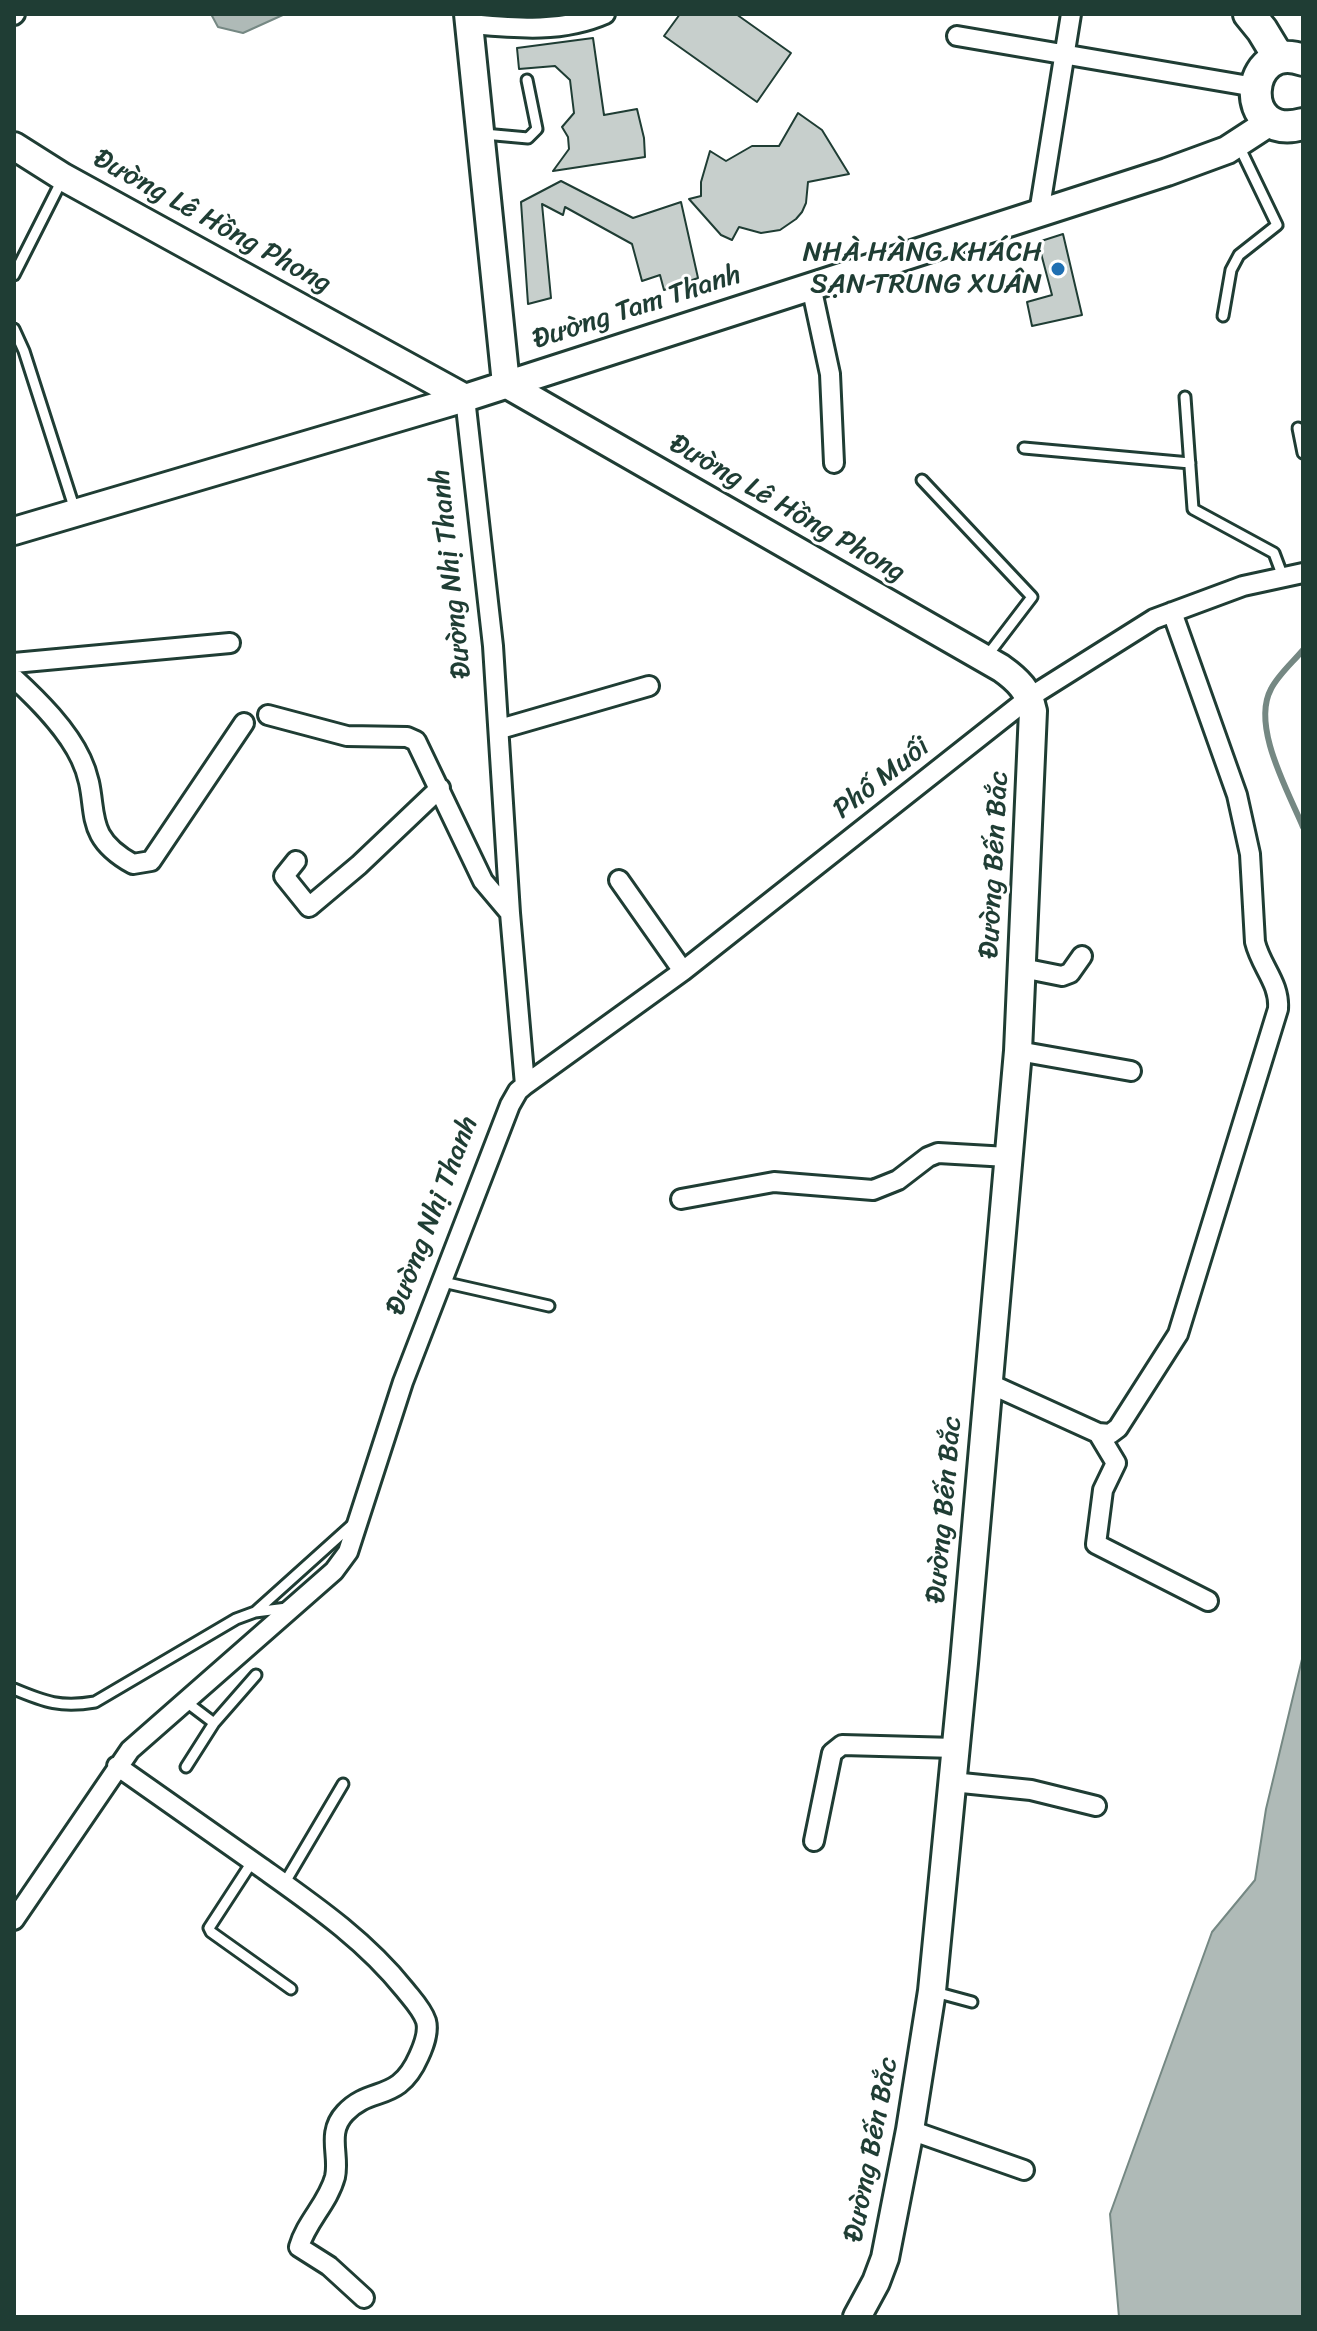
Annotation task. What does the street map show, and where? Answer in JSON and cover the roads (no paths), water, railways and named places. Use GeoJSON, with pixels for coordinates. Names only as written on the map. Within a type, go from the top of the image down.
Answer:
{"type":"FeatureCollection","features":[{"type":"Feature","properties":{"kind":"main road"},"geometry":{"type":"LineString","coordinates":[[1249,14],[1291,59],[1265,67],[1256,80],[1254,96],[1259,111],[1270,122],[1285,127],[1303,124]]}},
{"type":"Feature","properties":{"kind":"main road"},"geometry":{"type":"LineString","coordinates":[[469,19],[506,384]]}},
{"type":"Feature","properties":{"kind":"main road","name":"Đường Tam Thanh"},"geometry":{"type":"LineString","coordinates":[[14,531],[465,398],[1039,213],[1227,150],[1270,122]]}},
{"type":"Feature","properties":{"kind":"main road","name":"Đường Lê Hồng Phong"},"geometry":{"type":"LineString","coordinates":[[14,146],[63,177],[465,398]]}},
{"type":"Feature","properties":{"kind":"main road","name":"Đường Lê Hồng Phong"},"geometry":{"type":"LineString","coordinates":[[506,384],[985,659],[1014,677],[1030,697]]}},
{"type":"Feature","properties":{"kind":"main road","name":"Đường Bến Bắc"},"geometry":{"type":"LineString","coordinates":[[857,2317],[885,2258],[910,2130],[932,1991],[1018,1051],[1033,725],[1030,697]]}},
{"type":"Feature","properties":{"kind":"street"},"geometry":{"type":"LineString","coordinates":[[469,19],[525,28],[574,25],[605,14]]}},
{"type":"Feature","properties":{"kind":"street"},"geometry":{"type":"LineString","coordinates":[[1039,213],[1071,14]]}},
{"type":"Feature","properties":{"kind":"street"},"geometry":{"type":"LineString","coordinates":[[957,36],[1255,87]]}},
{"type":"Feature","properties":{"kind":"street"},"geometry":{"type":"LineString","coordinates":[[811,286],[830,374],[834,463]]}},
{"type":"Feature","properties":{"kind":"street","name":"Đường Nhị Thanh"},"geometry":{"type":"LineString","coordinates":[[14,1920],[130,1750],[293,1607],[348,1552],[403,1382],[510,1105],[525,1085],[510,913],[493,646],[465,398]]}},
{"type":"Feature","properties":{"kind":"street","name":"Phố Muối"},"geometry":{"type":"LineString","coordinates":[[525,1085],[683,971],[1030,697],[1154,619],[1243,586],[1303,573]]}},
{"type":"Feature","properties":{"kind":"street"},"geometry":{"type":"LineString","coordinates":[[988,1383],[1098,1433],[1110,1434],[1118,1428],[1178,1334],[1278,1009],[1277,988],[1258,954],[1255,942],[1250,854],[1237,795],[1172,612]]}},
{"type":"Feature","properties":{"kind":"street"},"geometry":{"type":"LineString","coordinates":[[14,663],[230,643]]}},
{"type":"Feature","properties":{"kind":"street"},"geometry":{"type":"LineString","coordinates":[[14,678],[71,739],[88,776],[92,817],[99,832],[107,848],[133,864],[151,861],[244,723]]}},
{"type":"Feature","properties":{"kind":"street"},"geometry":{"type":"LineString","coordinates":[[500,729],[649,686]]}},
{"type":"Feature","properties":{"kind":"street"},"geometry":{"type":"LineString","coordinates":[[268,715],[357,738],[407,737],[416,741],[483,881],[510,913]]}},
{"type":"Feature","properties":{"kind":"street"},"geometry":{"type":"LineString","coordinates":[[296,861],[284,876],[309,907],[359,865],[440,788]]}},
{"type":"Feature","properties":{"kind":"street"},"geometry":{"type":"LineString","coordinates":[[619,880],[683,971]]}},
{"type":"Feature","properties":{"kind":"street"},"geometry":{"type":"LineString","coordinates":[[1022,968],[1062,976],[1070,973],[1082,956]]}},
{"type":"Feature","properties":{"kind":"street"},"geometry":{"type":"LineString","coordinates":[[1018,1051],[1131,1071]]}},
{"type":"Feature","properties":{"kind":"street"},"geometry":{"type":"LineString","coordinates":[[681,1199],[774,1182],[873,1190],[898,1180],[938,1153],[1008,1157]]}},
{"type":"Feature","properties":{"kind":"street"},"geometry":{"type":"LineString","coordinates":[[1098,1433],[1116,1463],[1103,1490],[1096,1544],[1208,1601]]}},
{"type":"Feature","properties":{"kind":"street"},"geometry":{"type":"LineString","coordinates":[[814,1841],[832,1753],[836,1748],[842,1745],[956,1748]]}},
{"type":"Feature","properties":{"kind":"street"},"geometry":{"type":"LineString","coordinates":[[117,1766],[341,1925],[387,1968],[426,2021],[427,2035],[419,2056],[401,2084],[387,2093],[358,2102],[338,2121],[334,2136],[336,2172],[331,2188],[299,2247],[329,2266],[364,2298]]}},
{"type":"Feature","properties":{"kind":"street"},"geometry":{"type":"LineString","coordinates":[[952,1782],[1031,1790],[1096,1806]]}},
{"type":"Feature","properties":{"kind":"street"},"geometry":{"type":"LineString","coordinates":[[910,2130],[1024,2170]]}},
{"type":"Feature","properties":{"kind":"lane"},"geometry":{"type":"LineString","coordinates":[[481,134],[528,138],[534,134],[537,129],[527,80]]}},
{"type":"Feature","properties":{"kind":"lane"},"geometry":{"type":"LineString","coordinates":[[1223,316],[1231,270],[1239,255],[1277,225],[1237,143]]}},
{"type":"Feature","properties":{"kind":"lane"},"geometry":{"type":"LineString","coordinates":[[14,275],[63,177]]}},
{"type":"Feature","properties":{"kind":"lane"},"geometry":{"type":"LineString","coordinates":[[16,331],[77,513]]}},
{"type":"Feature","properties":{"kind":"lane"},"geometry":{"type":"LineString","coordinates":[[1185,397],[1193,509],[1274,553],[1283,577]]}},
{"type":"Feature","properties":{"kind":"lane"},"geometry":{"type":"LineString","coordinates":[[1298,428],[1303,453]]}},
{"type":"Feature","properties":{"kind":"lane"},"geometry":{"type":"LineString","coordinates":[[1024,448],[1190,463]]}},
{"type":"Feature","properties":{"kind":"lane"},"geometry":{"type":"LineString","coordinates":[[922,480],[1032,597],[985,659]]}},
{"type":"Feature","properties":{"kind":"lane"},"geometry":{"type":"LineString","coordinates":[[443,1282],[549,1306]]}},
{"type":"Feature","properties":{"kind":"lane"},"geometry":{"type":"LineString","coordinates":[[255,1612],[359,1518]]}},
{"type":"Feature","properties":{"kind":"lane"},"geometry":{"type":"LineString","coordinates":[[14,1689],[44,1702],[70,1706],[95,1702],[236,1619],[255,1612],[293,1607]]}},
{"type":"Feature","properties":{"kind":"lane"},"geometry":{"type":"LineString","coordinates":[[186,1767],[214,1723],[256,1675]]}},
{"type":"Feature","properties":{"kind":"lane"},"geometry":{"type":"LineString","coordinates":[[185,1701],[214,1723]]}},
{"type":"Feature","properties":{"kind":"lane"},"geometry":{"type":"LineString","coordinates":[[284,1884],[343,1784]]}},
{"type":"Feature","properties":{"kind":"lane"},"geometry":{"type":"LineString","coordinates":[[252,1862],[209,1928],[291,1989]]}},
{"type":"Feature","properties":{"kind":"lane"},"geometry":{"type":"LineString","coordinates":[[932,1991],[972,2002]]}},
{"type":"Feature","properties":{"kind":"waterway"},"geometry":{"type":"LineString","coordinates":[[1303,650],[1271,689],[1265,721],[1274,758],[1303,827]]}},
{"type":"Feature","properties":{"kind":"place","name":"NHÀ HÀNG KHÁCH SẠN TRUNG XUÂN"},"geometry":{"type":"Point","coordinates":[1058,269]}}]}
